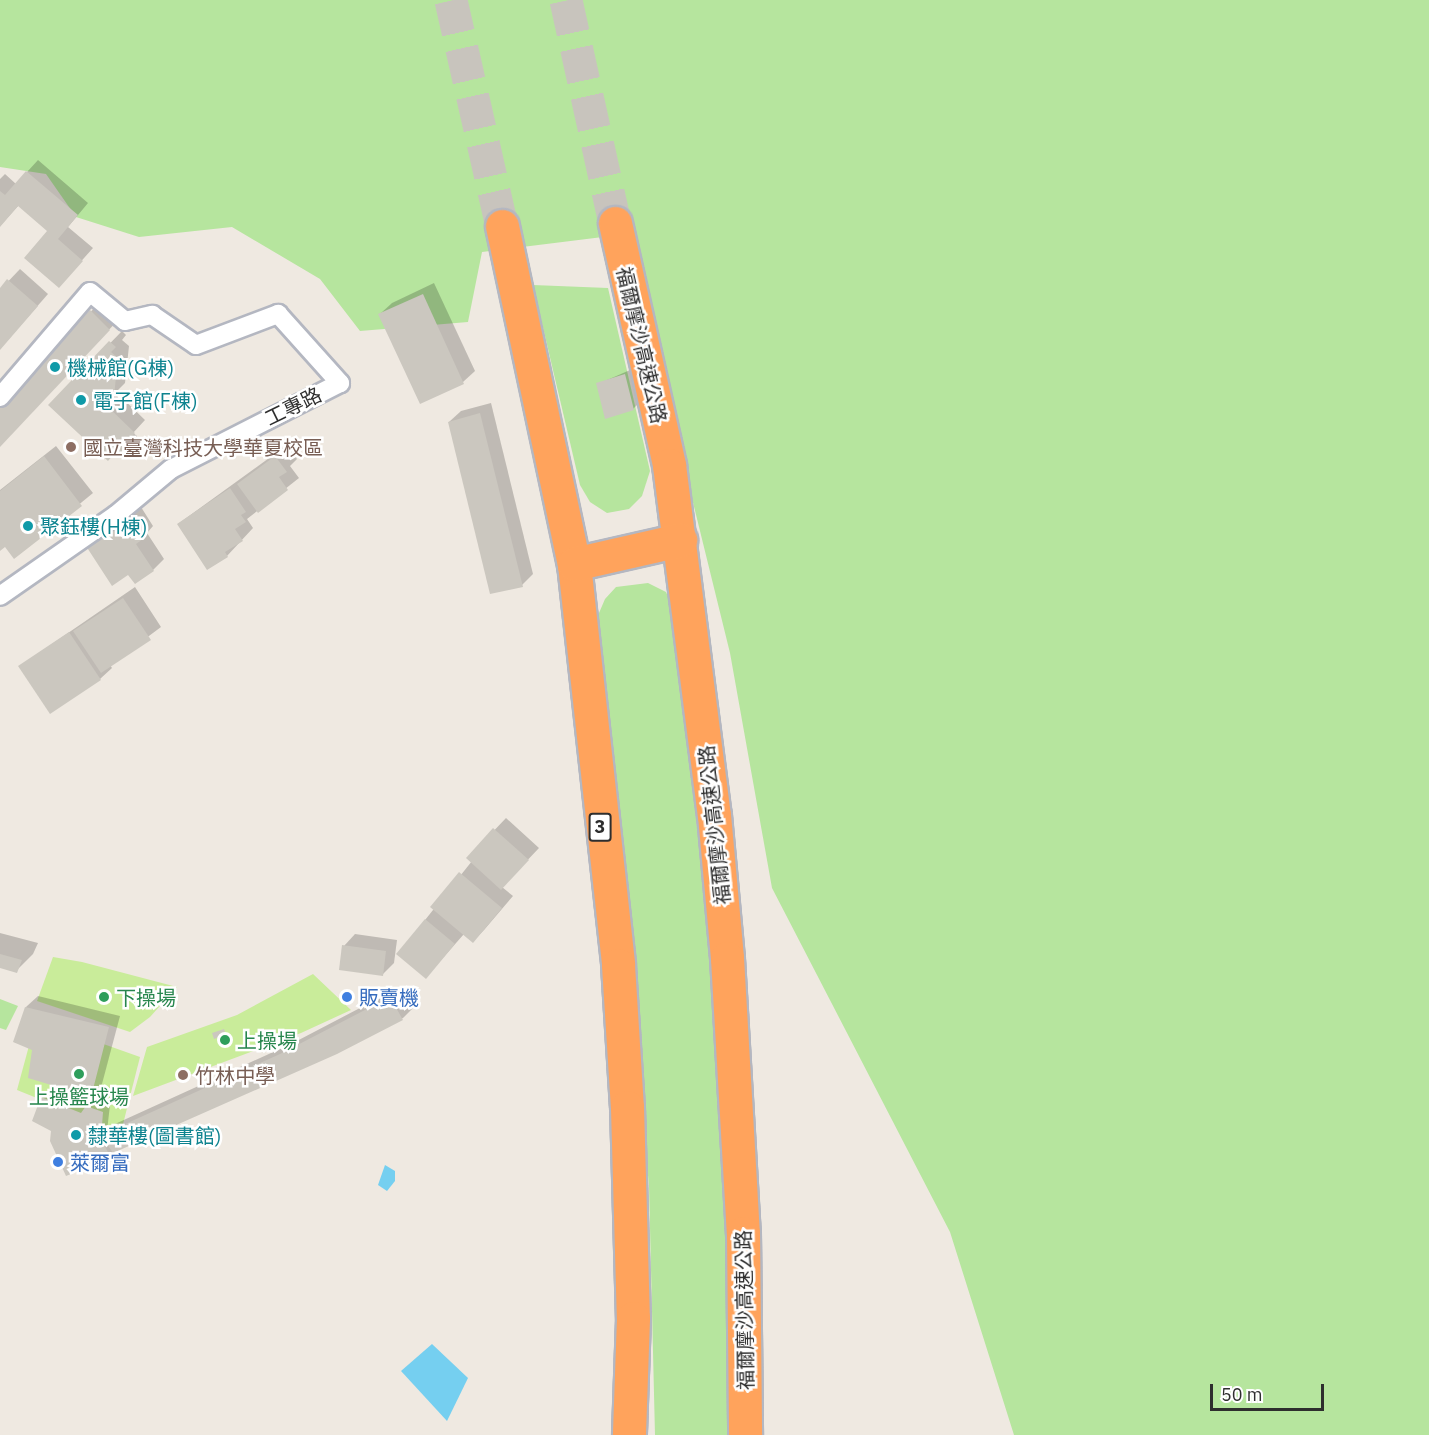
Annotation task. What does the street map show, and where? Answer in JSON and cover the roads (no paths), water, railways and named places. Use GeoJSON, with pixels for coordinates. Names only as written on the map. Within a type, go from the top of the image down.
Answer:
{"type":"FeatureCollection","features":[{"type":"Feature","properties":{"kind":"highway","name":"福爾摩沙高速公路"},"geometry":{"type":"LineString","coordinates":[[615,223],[669,465],[714,815],[727,958],[743,1233],[745,1428]]}},
{"type":"Feature","properties":{"kind":"highway","name":"3"},"geometry":{"type":"LineString","coordinates":[[502,226],[574,564],[618,964],[625,1071],[633,1318],[629,1435]]}},
{"type":"Feature","properties":{"kind":"highway"},"geometry":{"type":"LineString","coordinates":[[574,564],[680,540]]}},
{"type":"Feature","properties":{"kind":"street","name":"工專路"},"geometry":{"type":"LineString","coordinates":[[0,397],[90,292],[125,321],[152,315],[196,345],[278,314],[340,383],[171,469],[116,515],[0,596]]}},
{"type":"Feature","properties":{"kind":"water"},"geometry":{"type":"Polygon","coordinates":[[[385,1165],[395,1171],[395,1181],[387,1191],[378,1185],[385,1165]]]}},
{"type":"Feature","properties":{"kind":"water"},"geometry":{"type":"Polygon","coordinates":[[[432,1344],[468,1378],[447,1421],[401,1371],[432,1344]]]}},
{"type":"Feature","properties":{"kind":"tunnel"},"geometry":{"type":"LineString","coordinates":[[451,0],[502,226]]}},
{"type":"Feature","properties":{"kind":"tunnel"},"geometry":{"type":"LineString","coordinates":[[566,0],[615,223]]}},
{"type":"Feature","properties":{"kind":"place","name":"機械館(G棟)"},"geometry":{"type":"Point","coordinates":[55,367]}},
{"type":"Feature","properties":{"kind":"place","name":"電子館(F棟)"},"geometry":{"type":"Point","coordinates":[81,400]}},
{"type":"Feature","properties":{"kind":"place","name":"國立臺灣科技大學華夏校區"},"geometry":{"type":"Point","coordinates":[71,447]}},
{"type":"Feature","properties":{"kind":"place","name":"聚鈺樓(H棟)"},"geometry":{"type":"Point","coordinates":[28,526]}},
{"type":"Feature","properties":{"kind":"place","name":"下操場"},"geometry":{"type":"Point","coordinates":[104,997]}},
{"type":"Feature","properties":{"kind":"place","name":"販賣機"},"geometry":{"type":"Point","coordinates":[347,997]}},
{"type":"Feature","properties":{"kind":"place","name":"上操場"},"geometry":{"type":"Point","coordinates":[225,1040]}},
{"type":"Feature","properties":{"kind":"place","name":"上操籃球場"},"geometry":{"type":"Point","coordinates":[79,1074]}},
{"type":"Feature","properties":{"kind":"place","name":"竹林中學"},"geometry":{"type":"Point","coordinates":[183,1075]}},
{"type":"Feature","properties":{"kind":"place","name":"隸華樓(圖書館)"},"geometry":{"type":"Point","coordinates":[76,1135]}},
{"type":"Feature","properties":{"kind":"place","name":"萊爾富"},"geometry":{"type":"Point","coordinates":[58,1162]}}]}
